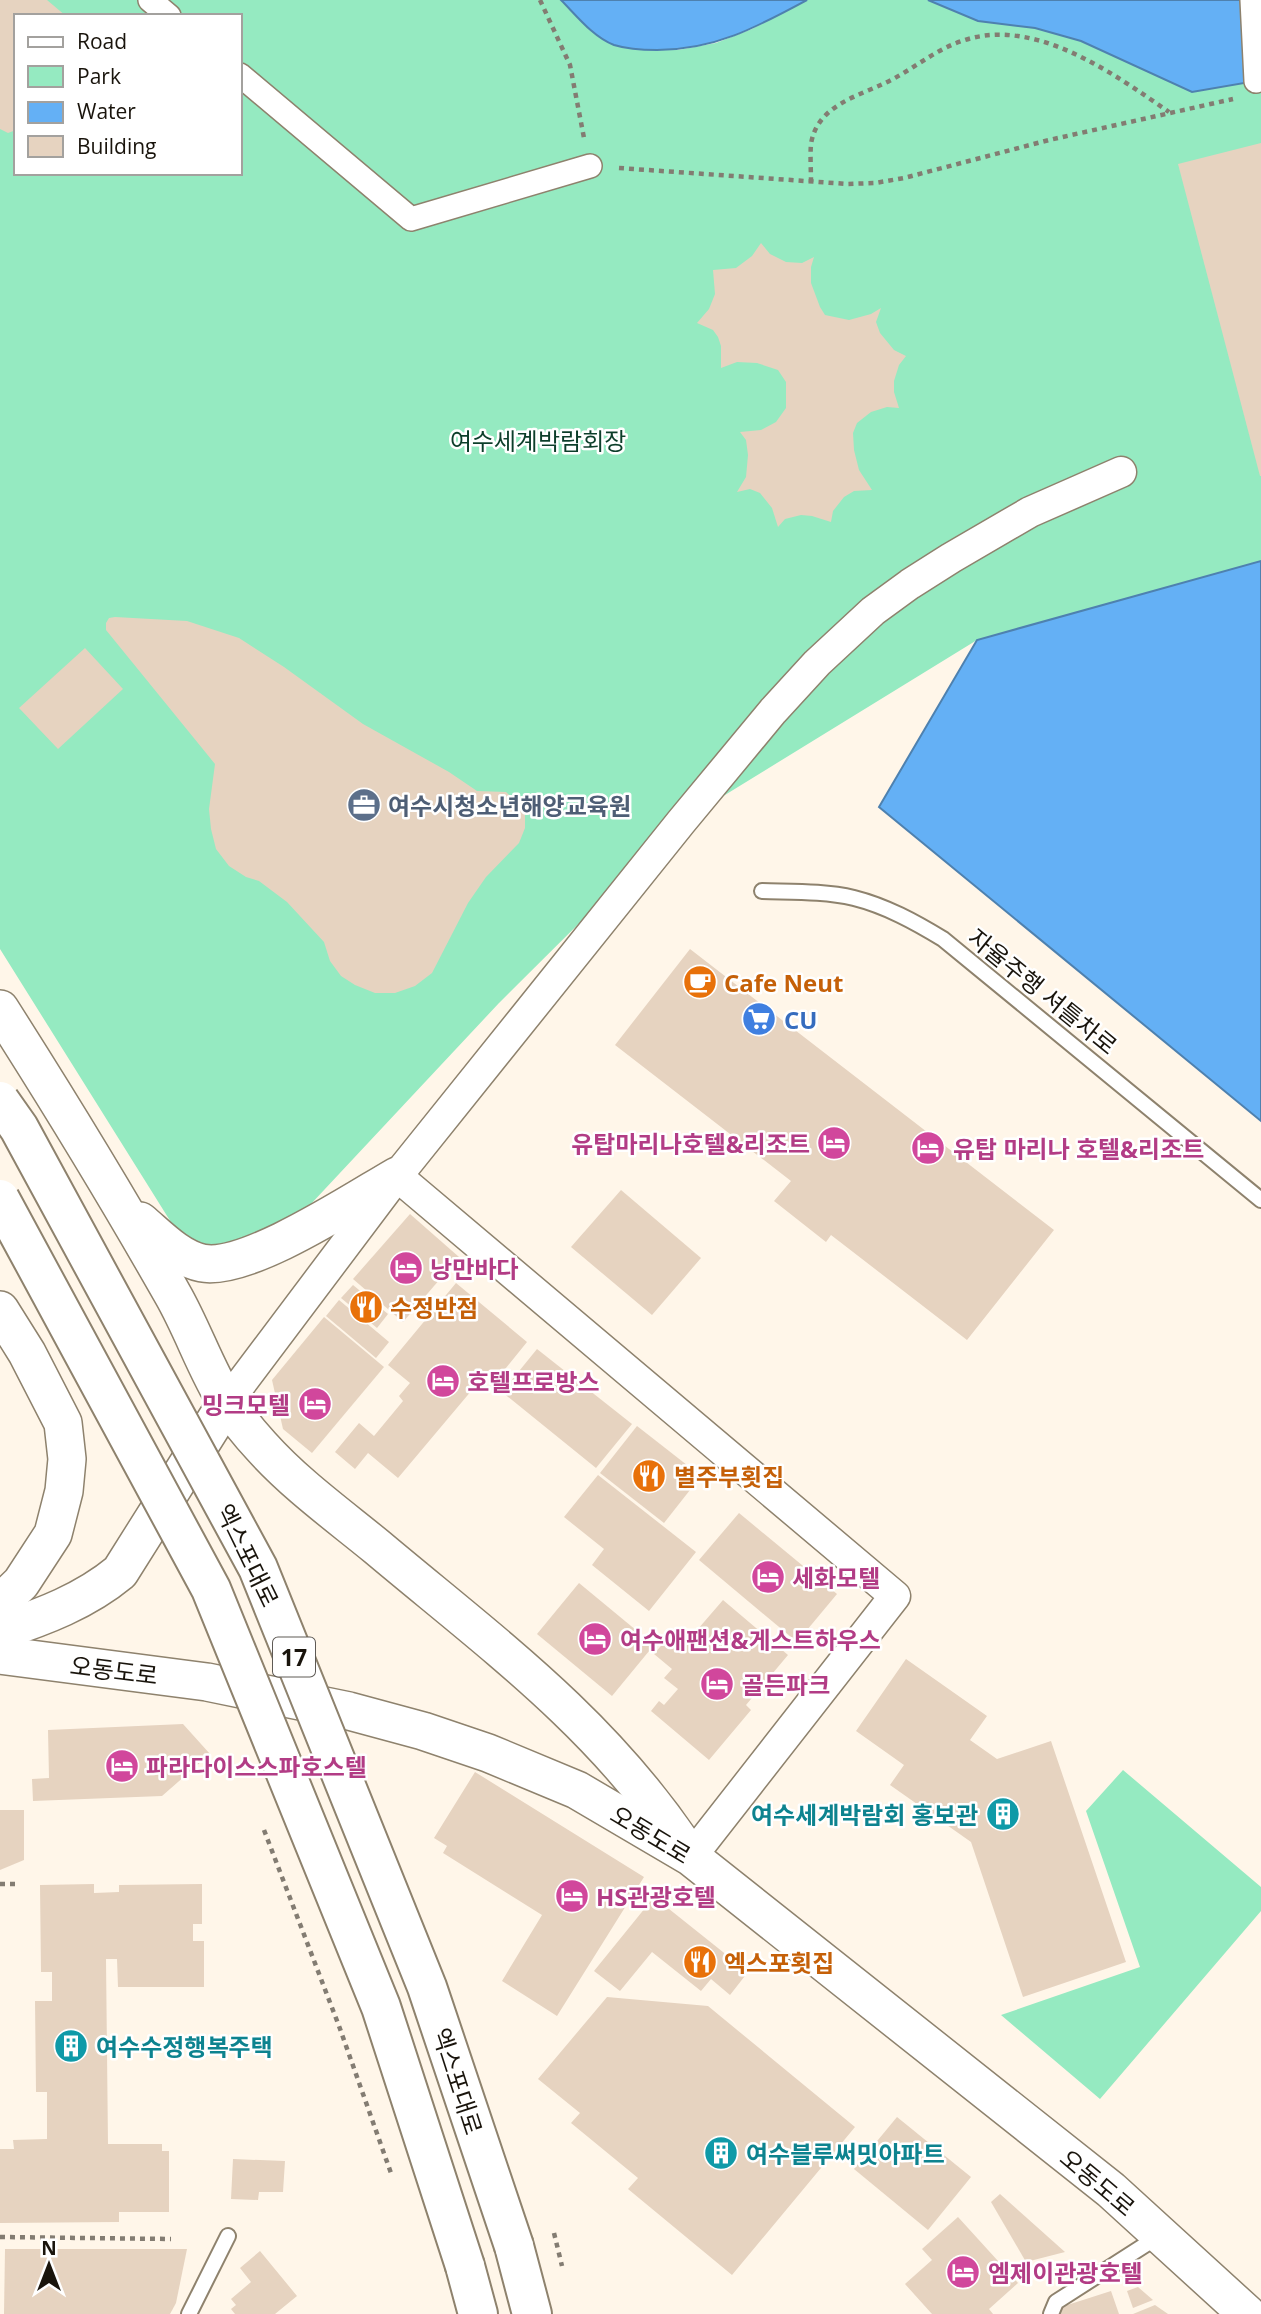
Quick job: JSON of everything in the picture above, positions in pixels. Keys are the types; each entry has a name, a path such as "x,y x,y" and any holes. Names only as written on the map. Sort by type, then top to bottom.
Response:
{"main road":[{"name":"엑스포대로","path":"0,1101 19,1128 258,1568 427,1987 513,2246 532,2314"},
{"name":"엑스포대로","path":"0,1199 211,1589 381,2007 478,2314"}],"street":[{"path":"150,0 167,14"},
{"path":"1252,0 1256,81"},
{"path":"242,77 411,219 590,166"},
{"path":"0,1631 54,1612 104,1585 120,1572 227,1402 397,1176 773,711 840,641 873,611 909,584 994,531 1068,494 1121,472"},
{"path":"0,1010 122,1206 177,1304 227,1402 261,1446 281,1466 476,1627 558,1699 629,1773 662,1814 691,1857 895,1596 397,1176"},
{"path":"122,1206 186,1258 200,1263 225,1264 266,1248 397,1176"},
{"path":"0,1311 27,1353 63,1423 67,1460 64,1491 53,1534 21,1583 0,1603"},
{"name":"오동도로","path":"0,1655 207,1682 349,1711 423,1731 488,1753 566,1785 691,1857 1111,2190 1247,2314"}],"lane":[{"name":"자율주행 셔틀차로","path":"762,891 822,893 854,898 886,908 943,939 1261,1200"},
{"path":"1051,2314 1056,2302 1160,2235"},
{"path":"189,2314 228,2236"}],"path":[{"path":"540,0 570,65 590,166 848,184 904,178 1049,140 1237,98 1248,92 1256,81"},
{"path":"811,182 811,145 819,122 834,107 894,79 934,53 981,36 1011,36 1069,51 1112,73 1170,113"},
{"path":"261,1822 339,2026 393,2178"},
{"path":"0,1884 19,1884"},
{"path":"0,2237 171,2239"}],"green space":[{"name":"여수세계박람회장","path":"0,0 561,0 588,27 678,50 716,43 752,29 807,0 928,0 978,21 1035,28 1081,41 1192,92 1261,80 1261,561 977,640 681,822 499,1003 294,1219 223,1252 184,1243 0,949"},
{"path":"1123,1770 1261,1887 1261,1911 1100,2099 1001,2015 1140,1967 1086,1811"}],"water":[{"path":"561,0 807,0 753,28 717,41 678,49 657,50 624,47 606,41 585,25"},
{"path":"928,0 1261,0 1256,81 1192,92 1081,41 1035,28 978,21"},
{"path":"1261,561 1261,1121 879,807 977,640"}],"building":[{"path":"0,0 47,0 64,14 14,14 14,131 8,133 0,129"},
{"path":"1261,143 1261,476 1260,476 1178,164"},
{"path":"761,243 770,254 786,262 802,263 814,257 811,283 825,315 849,320 871,314 881,308 876,322 880,333 894,350 906,356 899,365 894,381 899,408 887,407 871,412 857,423 853,433 859,470 872,490 854,491 844,497 833,511 831,522 801,515 785,519 778,527 772,508 760,493 750,489 737,492 746,477 748,455 746,440 740,432 761,430 776,422 786,408 786,382 778,370 757,363 737,362 721,368 721,346 718,337 713,330 697,323 709,309 715,294 713,270 736,268 752,256"},
{"name":"여수시청소년해양교육원","path":"109,618 187,621 239,638 363,724 449,772 477,791 506,792 517,802 525,815 525,828 519,843 486,877 468,903 432,973 415,986 395,993 375,993 355,985 341,976 330,961 324,942 287,902 259,881 246,877 229,866 216,849 211,829 209,809 215,764 106,630"},
{"path":"85,648 123,689 58,749 19,708"},
{"name":"유탑 마리나 호텔&리조트","path":"690,949 1054,1230 967,1340 831,1235 826,1242 774,1201 791,1181 615,1045"},
{"path":"621,1190 701,1258 652,1315 571,1247"},
{"name":"낭만바다","path":"410,1214 459,1257 403,1322 353,1279"},
{"name":"호텔프로방스","path":"456,1283 527,1342 497,1379 488,1371 398,1478 368,1453 355,1469 335,1452 359,1423 374,1436 403,1401 399,1396 410,1383 388,1365"},
{"path":"353,1285 388,1314 377,1328 341,1298"},
{"path":"339,1300 389,1342 376,1358 326,1316"},
{"name":"밍크모텔","path":"324,1317 384,1367 312,1453 283,1429 272,1380"},
{"path":"537,1349 632,1424 596,1468 502,1392"},
{"path":"637,1426 701,1476 664,1523 600,1473"},
{"path":"598,1475 696,1552 649,1611 592,1565 604,1549 564,1517"},
{"name":"세화모텔","path":"739,1513 837,1594 797,1642 699,1560"},
{"name":"여수애팬션&게스트하우스","path":"579,1583 654,1645 612,1696 537,1634"},
{"name":"골든파크","path":"723,1600 788,1655 746,1705 751,1710 709,1760 651,1711 659,1701 664,1705 678,1689 664,1678 672,1669 654,1654 672,1633 685,1644"},
{"name":"여수세계박람회 홍보관","path":"906,1659 987,1716 970,1740 997,1759 1051,1741 1126,1962 1023,1997 971,1842 890,1785 904,1765 856,1731"},
{"name":"파라다이스스파호스텔","path":"183,1724 210,1754 162,1796 33,1801 32,1779 49,1778 48,1730"},
{"name":"HS관광호텔","path":"475,1772 644,1877 557,2016 502,1981 542,1915 443,1853 447,1846 434,1838"},
{"path":"0,1810 24,1810 24,1860 0,1870"},
{"name":"여수수정행복주택","path":"94,1884 94,1893 119,1892 119,1885 202,1884 202,1924 193,1924 193,1941 204,1941 204,1987 118,1987 117,1959 106,1959 108,2144 162,2144 162,2151 169,2151 169,2212 119,2212 119,2222 0,2223 0,2149 14,2149 13,2140 47,2139 47,2092 36,2092 35,2001 52,2001 52,1972 41,1972 40,1885"},
{"path":"654,1897 748,1972 730,1995 711,1979 701,1991 652,1952 620,1991 594,1971"},
{"name":"여수블루써밋아파트","path":"607,1997 708,2006 855,2127 732,2275 628,2189 638,2178 571,2123 580,2113 538,2079"},
{"path":"897,2117 971,2177 928,2230 854,2169"},
{"path":"233,2159 285,2161 283,2192 259,2192 258,2200 231,2199"},
{"path":"1000,2194 1065,2252 1026,2262 991,2202"},
{"name":"엠제이관광호텔","path":"958,2217 1018,2283 989,2309 993,2314 932,2314 905,2284 932,2260 922,2249"},
{"path":"5,2249 187,2249 176,2303 170,2314 4,2314"},
{"path":"260,2251 297,2296 275,2314 235,2314 231,2309 236,2305 231,2299 251,2282 240,2268"},
{"path":"1138,2287 1153,2300 1133,2308 1127,2291"},
{"path":"1111,2291 1119,2314 1060,2314 1058,2308"},
{"path":"1155,2305 1168,2314 1133,2314"}],"place":[{"name":"여수시청소년해양교육원","path":"364,805"},
{"name":"Cafe Neut","path":"700,982"},
{"name":"CU","path":"759,1019"},
{"name":"유탑마리나호텔&리조트","path":"834,1143"},
{"name":"유탑 마리나 호텔&리조트","path":"928,1148"},
{"name":"낭만바다","path":"406,1268"},
{"name":"수정반점","path":"366,1307"},
{"name":"호텔프로방스","path":"443,1381"},
{"name":"밍크모텔","path":"315,1404"},
{"name":"별주부횟집","path":"649,1476"},
{"name":"세화모텔","path":"768,1577"},
{"name":"여수애팬션&게스트하우스","path":"595,1639"},
{"name":"골든파크","path":"717,1684"},
{"name":"파라다이스스파호스텔","path":"122,1766"},
{"name":"여수세계박람회 홍보관","path":"1003,1814"},
{"name":"HS관광호텔","path":"572,1896"},
{"name":"엑스포횟집","path":"700,1962"},
{"name":"여수수정행복주택","path":"71,2046"},
{"name":"여수블루써밋아파트","path":"721,2153"},
{"name":"엠제이관광호텔","path":"963,2272"}]}
